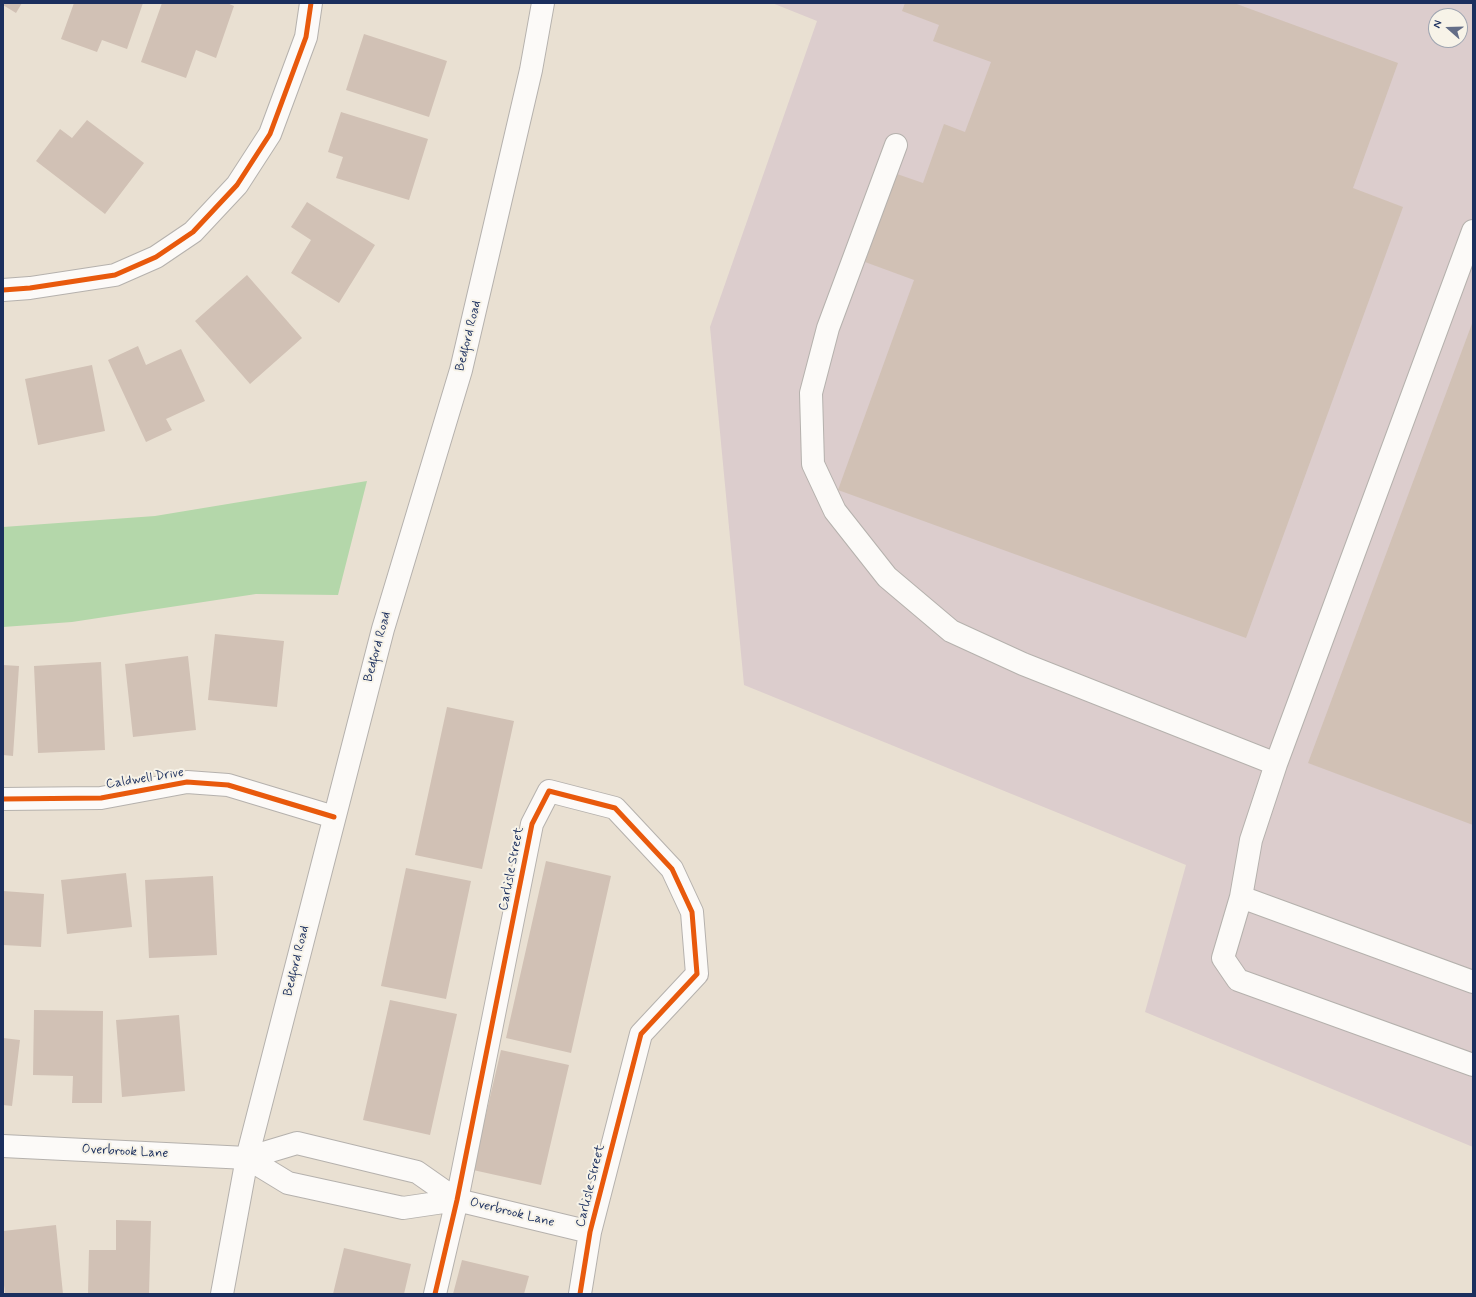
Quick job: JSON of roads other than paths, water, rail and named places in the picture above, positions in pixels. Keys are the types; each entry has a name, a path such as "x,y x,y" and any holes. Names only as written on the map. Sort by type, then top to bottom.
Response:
{"street":[{"path":"3,290 30,288 115,275 156,257 194,232 237,185 270,134 306,37 310,3"},
{"name":"Bedford Road","path":"222,1294 247,1158 334,817 383,629 461,370 531,70 543,3"},
{"path":"896,145 828,328 811,393 813,464 835,511 887,577 951,631 1023,664 1276,764"},
{"path":"1473,231 1276,764 1251,840 1241,897 1223,958 1238,980 1473,1065"},
{"name":"Caldwell Drive","path":"3,799 101,798 187,782 228,785 334,817"},
{"name":"Carlisle Street","path":"435,1294 457,1200 532,824 549,791 615,808 672,869 692,912 697,974 641,1034 590,1232 580,1294"},
{"path":"1241,897 1473,982"},
{"name":"Overbrook Lane","path":"3,1146 247,1158 297,1143 417,1172 457,1200 590,1232"},
{"name":"Overbrook Lane","path":"247,1158 288,1183 403,1208 457,1200"}]}
